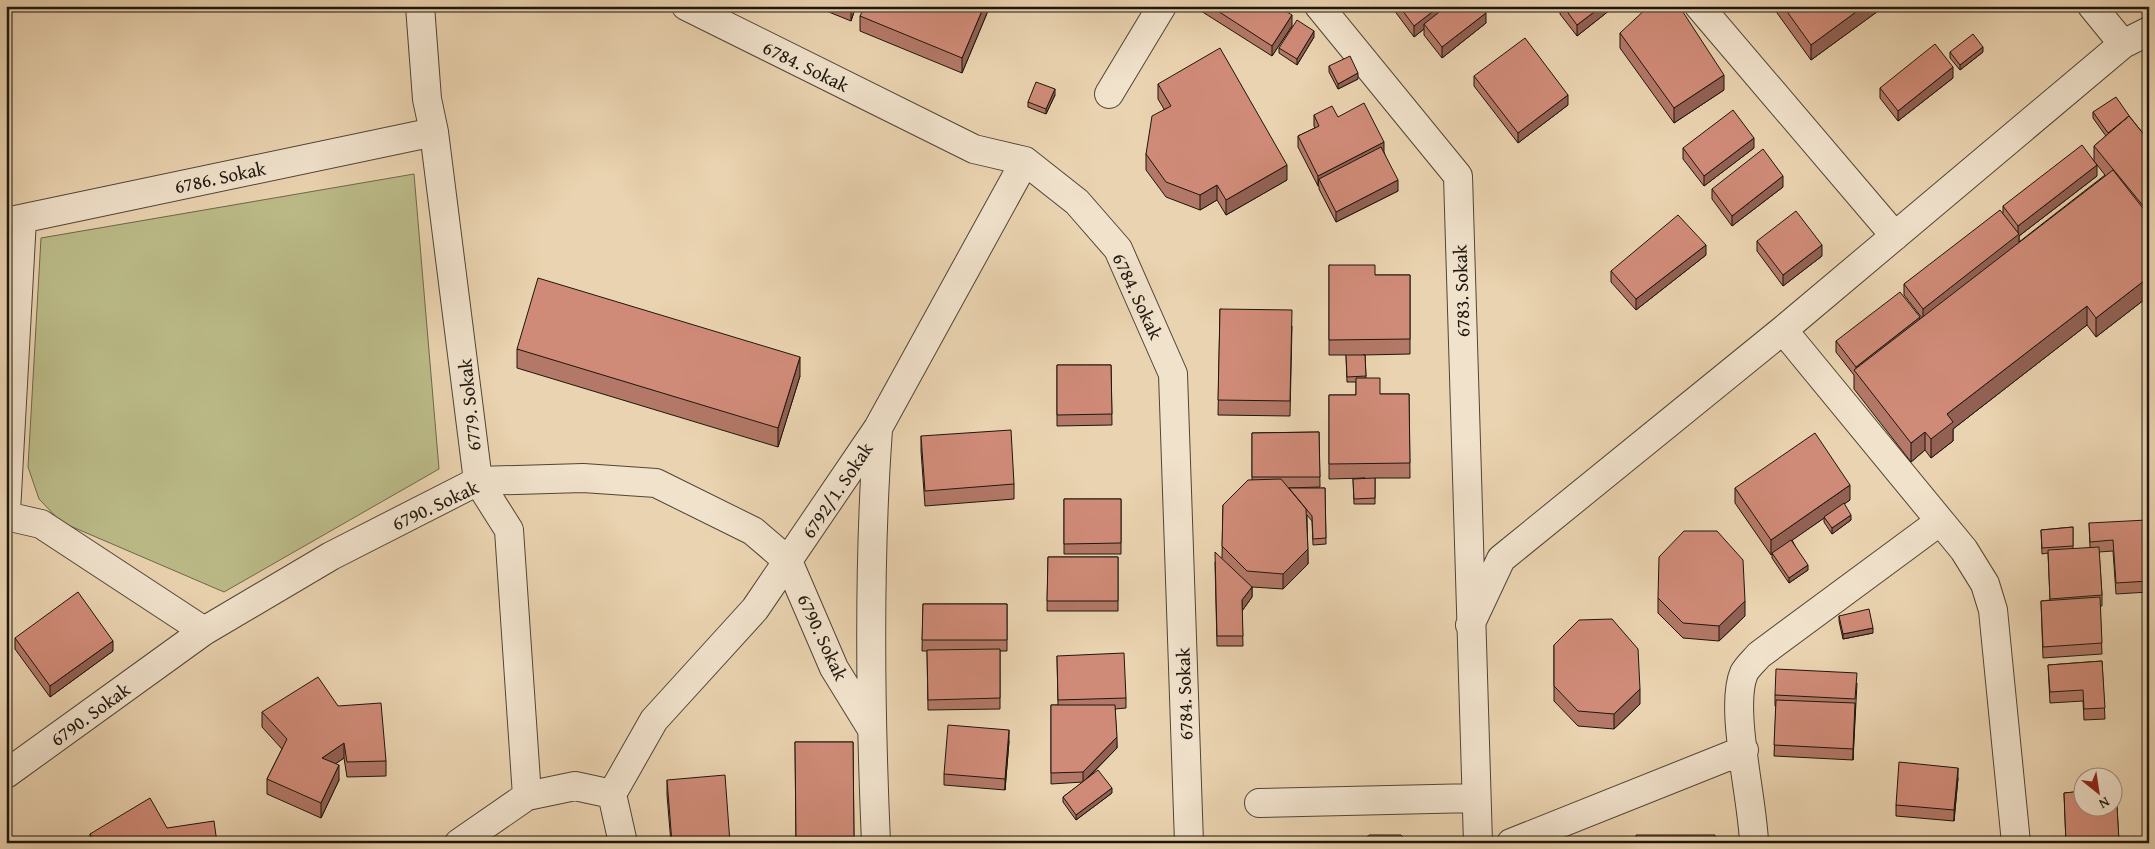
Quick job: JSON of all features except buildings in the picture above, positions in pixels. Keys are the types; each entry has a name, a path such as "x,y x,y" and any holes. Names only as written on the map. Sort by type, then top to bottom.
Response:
{"street":[{"name":"6779. Sokak","path":"420,6 427,99 434,132 478,481 509,530 527,796"},
{"name":"6784. Sokak","path":"686,6 974,149 1025,161 1077,202 1118,249 1173,374 1189,843"},
{"path":"1109,94 1162,6"},
{"name":"6783. Sokak","path":"1319,6 1458,176 1478,843"},
{"path":"1699,6 1895,236"},
{"path":"2092,6 2123,44"},
{"path":"1470,624 1501,559 1784,330 2123,44 2149,30"},
{"name":"6786. Sokak","path":"14,220 434,132"},
{"name":"6792/1. Sokak","path":"612,794 654,720 755,609 878,428 1025,161"},
{"path":"6,512 14,220"},
{"path":"1784,330 1939,522 1964,550 1985,584 1993,610 2016,843"},
{"name":"6790. Sokak","path":"876,843 871,728 872,511 878,428"},
{"name":"6790. Sokak","path":"6,774 204,631 331,556 478,481 583,478 656,483 753,531 788,561 834,668 871,728"},
{"path":"6,516 41,524 204,631"},
{"path":"1754,843 1739,694 1744,672 1759,656 1939,522"},
{"path":"1511,843 1744,750"},
{"path":"459,843 527,796 575,786 612,794 623,843"},
{"path":"1259,803 1476,798"}],"green space":[{"path":"414,174 439,469 224,592 61,522 39,499 28,467 41,238"}]}
